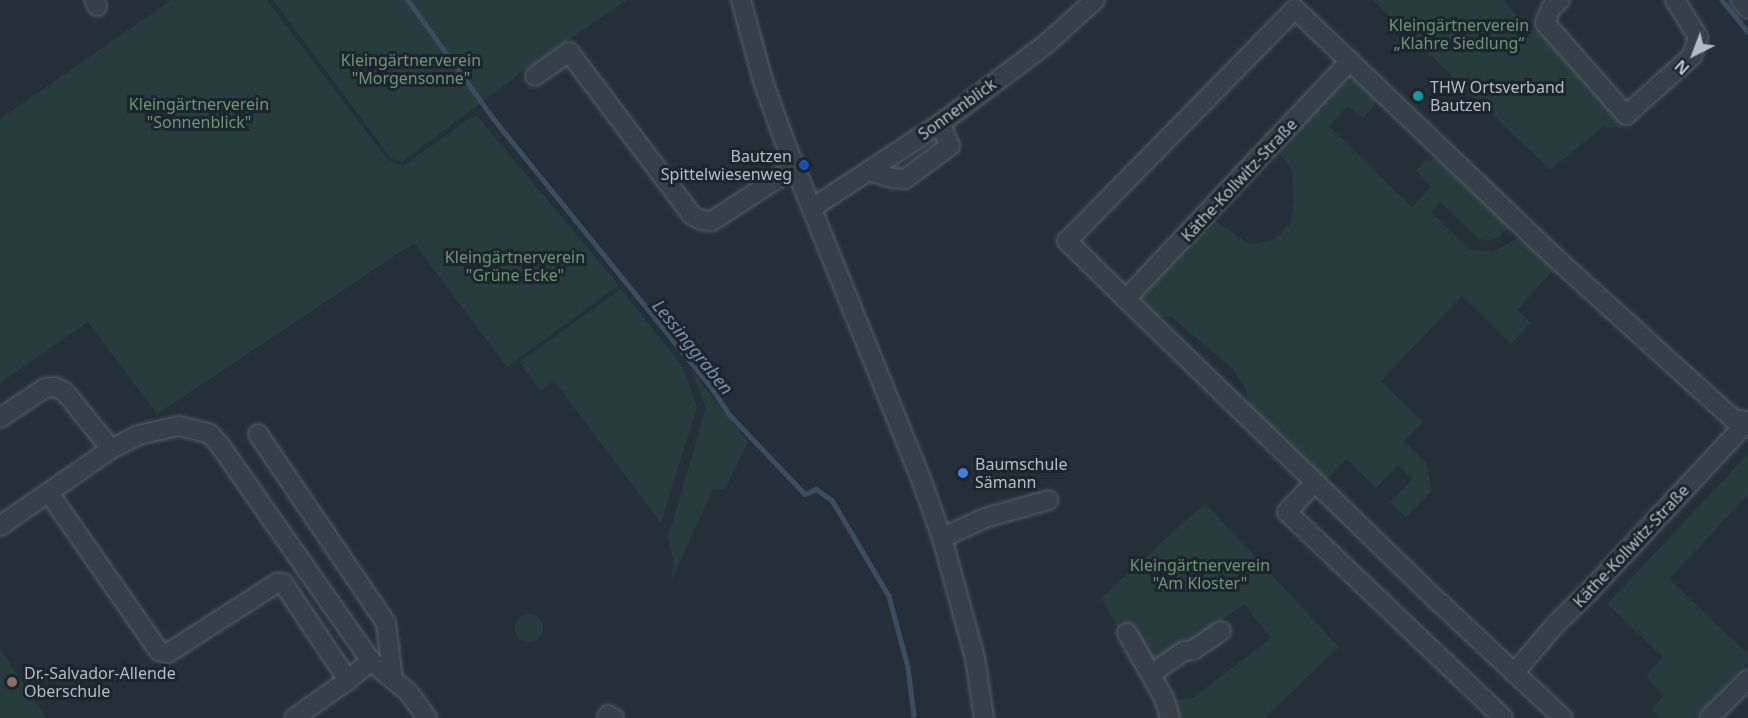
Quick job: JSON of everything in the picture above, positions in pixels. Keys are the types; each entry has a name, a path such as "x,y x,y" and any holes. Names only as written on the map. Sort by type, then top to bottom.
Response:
{"street":[{"path":"741,0 763,81 795,167 812,207 912,480 942,538 941,562 975,658 984,718"},
{"name":"Sonnenblick","path":"812,207 940,124 1046,44 1095,0"},
{"path":"1560,0 1551,8 1545,23 1626,115 1692,56 1698,37 1675,0"},
{"path":"1740,0 1748,9"},
{"path":"1350,61 1295,9 1067,241 1563,718"},
{"path":"535,76 569,52 692,215 701,220 712,221 795,167"},
{"name":"Käthe-Kollwitz-Straße","path":"1126,299 1350,61 1568,270 1733,418 1748,421 1589,592 1556,624 1515,672"},
{"path":"868,171 905,179 950,146 940,124"},
{"path":"0,418 45,388 55,387 65,392 111,449"},
{"path":"0,526 111,449 138,435 179,426 210,434 240,472 371,661 409,693 427,718"},
{"path":"258,434 386,623 393,680"},
{"path":"1316,482 1287,512 1503,718"},
{"path":"49,493 159,651 168,653 282,583 348,680"},
{"path":"942,538 985,518 1049,500"},
{"path":"1150,674 1184,651 1193,650 1221,631"},
{"path":"1127,633 1164,698 1170,718"},
{"path":"294,718 371,661"},
{"path":"1709,718 1748,679"}],"green space":[{"path":"171,0 267,0 387,159 403,166 470,118 477,116 619,285 507,367 414,243 157,414 88,322 0,383 0,119"},
{"name":"Kleingärtnerverein \"Morgensonne\"","path":"273,0 627,0 526,69 402,162 390,157"},
{"name":"Kleingärtnerverein „Klahre Siedlung“","path":"1373,0 1503,0 1527,28 1533,31 1543,25 1628,122 1620,128 1603,127 1550,170"},
{"path":"1355,80 1375,99 1374,106 1363,118 1348,106 1329,126 1412,207 1431,187 1416,171 1424,162 1433,159 1441,162 1507,224 1507,228 1499,237 1489,241 1479,239 1440,202 1431,212 1469,249 1493,252 1519,237 1553,270 1517,310 1531,323 1511,344 1462,296 1381,381 1423,422 1404,441 1427,464 1432,491 1406,517 1390,502 1412,479 1398,465 1376,488 1346,459 1326,481 1248,405 1247,391 1233,369 1170,316 1156,318 1145,307 1139,293 1211,218 1251,245 1275,239 1291,223 1294,200 1292,171 1277,150 1336,87"},
{"path":"621,289 682,366 697,407 661,523 554,381 541,391 519,362"},
{"path":"691,370 748,442 725,489 713,489 672,579 673,559 668,537 706,408"},
{"path":"1748,454 1748,495 1669,579 1748,654 1748,662 1694,718 1661,718 1651,709 1664,695 1649,680 1647,674 1663,657 1607,604"},
{"name":"Kleingärtnerverein \"Am Kloster\"","path":"1205,503 1339,647 1264,718 1173,718 1168,700 1193,698 1271,638 1244,604 1152,668 1129,627 1119,629 1101,598"},
{"path":"529,614 539,618 543,628 539,638 529,642 519,638 515,628 519,618"},
{"name":"Dr.-Salvador-Allende Oberschule","path":"0,649 47,718 0,718"}],"waterway":[{"name":"Lessinggraben","path":"408,0 493,118 713,390 729,414 805,494 816,489 832,500 889,596 908,667 914,715"},
{"path":"1722,0 1748,32"}],"place":[{"name":"THW Ortsverband Bautzen","path":"1418,96"},
{"name":"Bautzen Spittelwiesenweg","path":"804,165"},
{"name":"Baumschule Sämann","path":"963,473"},
{"name":"Dr.-Salvador-Allende Oberschule","path":"12,682"}],"park label":[{"name":"Kleingärtnerverein \"Sonnenblick\"","path":"199,113"},
{"name":"Kleingärtnerverein \"Grüne Ecke\"","path":"515,266"}]}
